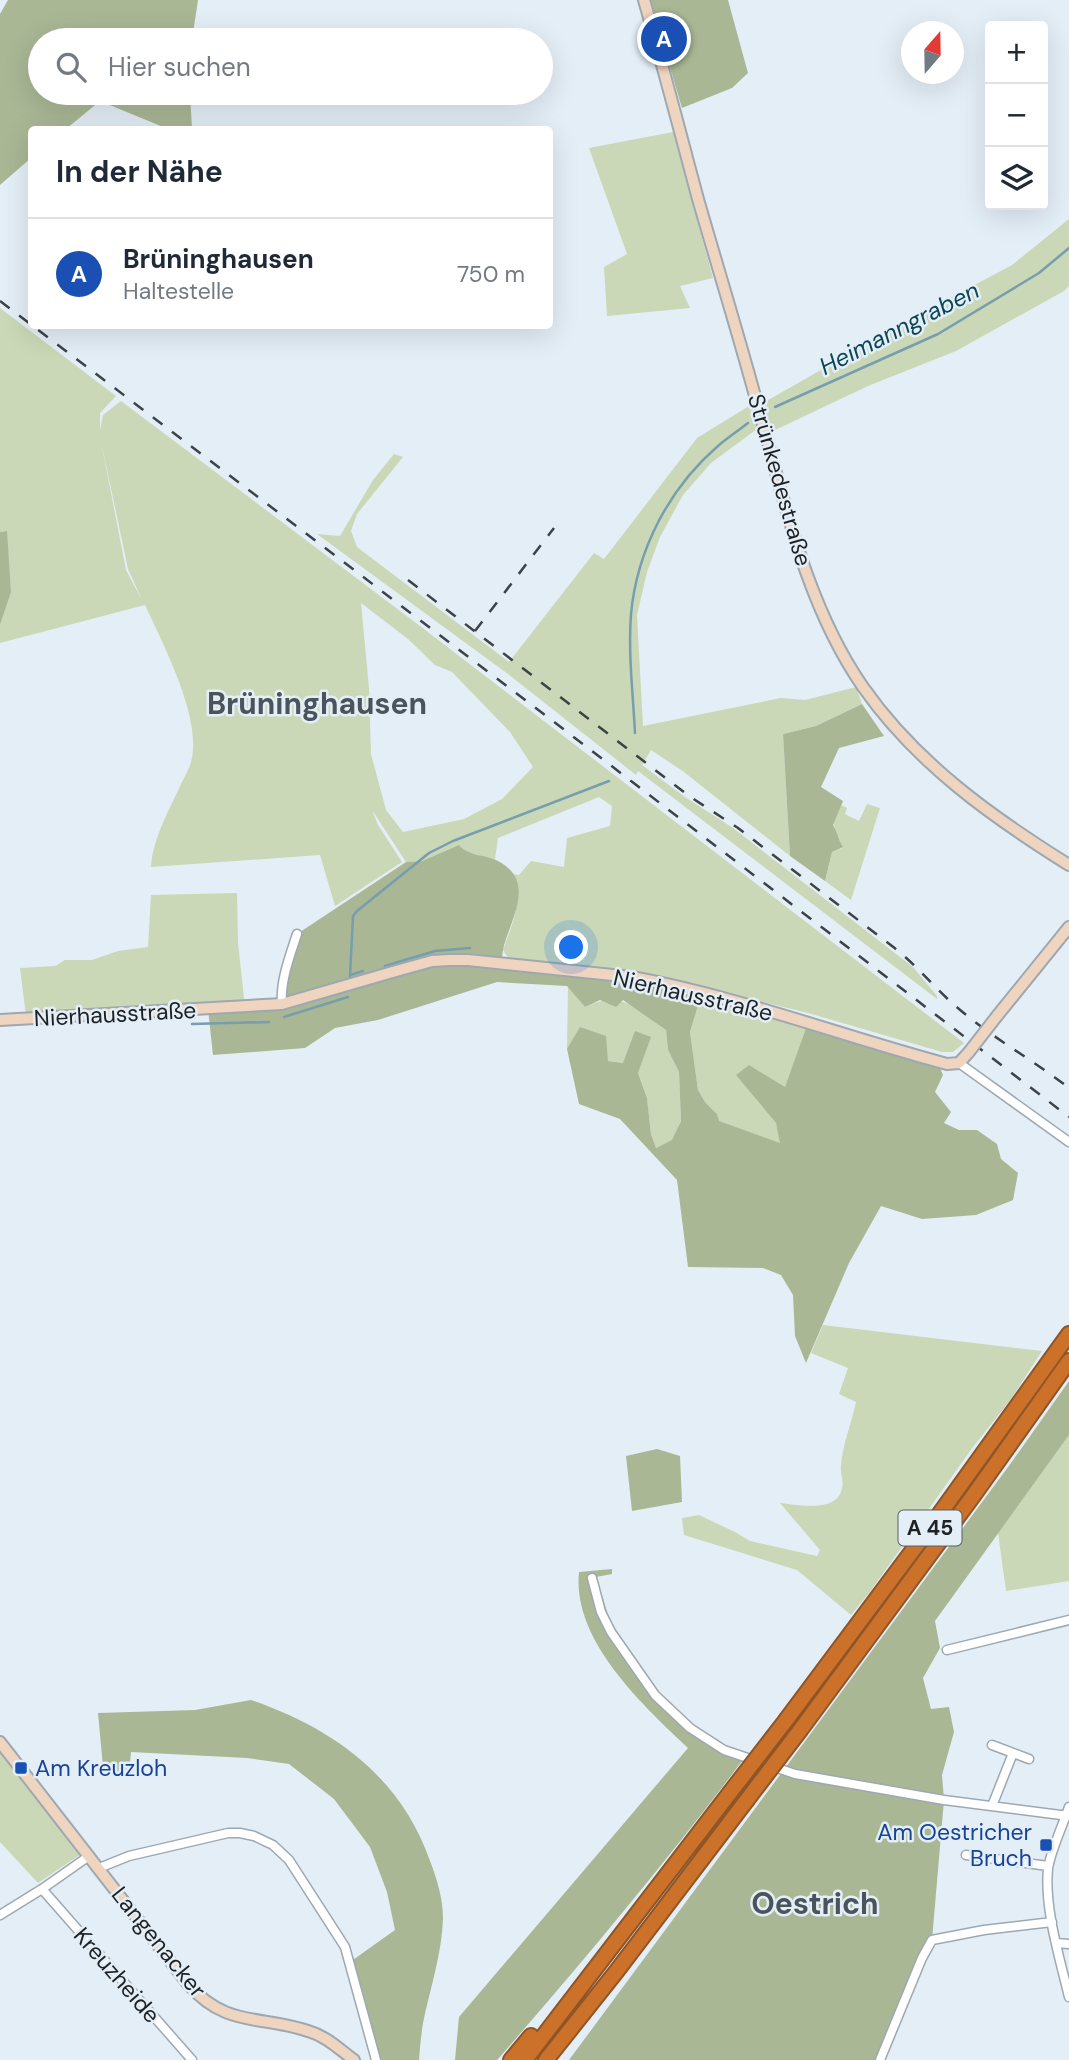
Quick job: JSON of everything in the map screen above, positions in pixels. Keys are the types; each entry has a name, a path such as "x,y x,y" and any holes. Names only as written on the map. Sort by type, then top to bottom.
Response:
{"highway":[{"name":"A 45","path":"524,2060 884,1590 1069,1334"},
{"name":"A 45","path":"546,2060 801,1729 1069,1361"},
{"path":"511,2060 551,2013 572,1996"},
{"path":"559,2060 586,2011"}],"main road":[{"name":"Strünkedestraße","path":"644,0 796,542 823,616 836,643 866,691 920,753 958,788 1013,830 1069,865"},
{"path":"959,1063 1069,927"},
{"name":"Nierhausstraße","path":"0,1020 282,1004 432,961 468,960 659,982 947,1064 959,1063"},
{"name":"Langenacker","path":"0,1742 188,1984 204,2000 233,2016 309,2031 334,2044 354,2060"}],"street":[{"path":"282,1004 284,977 297,934"},
{"path":"959,1063 1069,1142"},
{"path":"592,1578 601,1612 611,1632 654,1695 690,1728 724,1750 795,1774 992,1806 1068,1813 1048,1866 1052,1922 1069,1997"},
{"path":"947,1650 1069,1620"},
{"path":"992,1745 1029,1759"},
{"path":"992,1806 1013,1753"},
{"path":"99,1868 129,1856 228,1833 254,1836 273,1845 289,1860 345,1947 376,2060"},
{"path":"966,1855 1048,1866"},
{"path":"0,1915 89,1856"},
{"name":"Kreuzheide","path":"42,1889 192,2060"},
{"path":"880,2060 932,1940 984,1930 1052,1922"},
{"path":"1056,1943 1069,1944"}],"green space":[{"path":"8,0 198,0 194,28 28,28 28,105 95,105 70,126 28,126 28,161 0,185 0,14"},
{"path":"650,0 728,0 748,73 732,88 682,108"},
{"path":"110,105 191,105 192,126 161,126"},
{"path":"673,132 713,278 680,286 690,308 607,316 604,267 627,254 589,148"},
{"path":"1069,219 1069,286 1064,291 956,351 868,386 773,431 763,403 1012,265"},
{"path":"0,308 116,396 100,413 100,430 103,415 121,401 420,626 964,1043 953,1052 942,1052 808,1013 682,982 627,971 509,959 503,950 517,903 513,874 519,875 531,861 564,867 567,838 610,826 612,806 599,797 498,838 495,859 468,853 459,845 422,861 406,862 372,810 378,825 402,862 335,906 320,855 151,867 152,856 167,813 191,762 193,745 186,704 161,640 145,605 0,643 0,625 11,591 6,531 0,532","holes":["101,441 128,569 142,600 126,570","361,603 408,639 435,665 452,672 510,732 533,767 502,799 464,819 403,832 386,810 371,754 369,688"]},
{"path":"749,406 757,429 711,463 683,495 660,537 647,572 637,615 643,726 781,698 805,700 856,687 862,704 816,726 783,734 790,856 684,772 651,750 642,765 733,828 913,967 937,999 638,771 636,775 508,674 317,534 340,536 373,480 394,454 403,457 357,514 351,531 357,547 509,662 594,553 604,559 697,438"},
{"path":"7,531 11,592 0,625 0,532"},
{"path":"862,704 884,736 839,748 821,787 843,801 833,825 843,847 832,852 825,881 790,856 783,734 816,726"},
{"path":"867,804 880,808 851,900 825,881 832,852 842,848 833,822 841,805 847,808 845,814 859,821"},
{"path":"459,845 467,852 498,861 510,870 516,880 518,903 503,950 502,967 651,984 701,996 690,1032 698,1090 717,1114 719,1121 780,1143 776,1123 736,1075 749,1065 785,1087 806,1028 940,1068 943,1075 935,1092 951,1112 944,1123 959,1130 977,1130 997,1144 1001,1159 1018,1173 1013,1200 976,1215 922,1219 881,1206 849,1263 806,1363 795,1336 793,1295 781,1275 763,1268 688,1267 677,1180 620,1119 579,1104 567,1049 580,1027 606,1036 608,1061 623,1063 635,1031 651,1037 638,1073 647,1098 651,1134 656,1148 672,1140 681,1121 679,1072 668,1050 666,1030 623,1000 616,1007 600,1000 585,1007 567,986 497,982 378,1020 335,1028 305,1048 213,1055 208,1009 282,1004 297,934 406,862 422,861"},
{"path":"237,893 238,943 245,1007 155,1011 27,1024 20,968 55,966 65,960 92,960 118,951 148,947 151,895"},
{"path":"568,986 585,1007 609,1000 619,1001 637,1009 666,1030 668,1050 679,1072 681,1120 673,1140 656,1148 651,1134 647,1098 638,1073 624,1063 567,1049"},
{"path":"701,996 806,1028 785,1088 749,1065 737,1075 776,1123 781,1144 718,1121 717,1114 698,1090 690,1032"},
{"path":"823,1325 1042,1351 1011,1399 851,1615 797,1570 684,1535 682,1518 699,1515 750,1541 817,1556 820,1550 780,1503 806,1506 825,1504 839,1496 842,1488 842,1458 856,1402 839,1394 848,1368 811,1353"},
{"path":"1069,1381 1069,1435 935,1621 940,1648 923,1678 931,1709 949,1707 954,1732 942,1775 944,1800 932,1940 880,2060 569,2060 1011,1463"},
{"path":"1069,1435 1069,1581 1006,1591 998,1533"},
{"path":"657,1449 680,1456 682,1502 632,1511 626,1456"},
{"path":"612,1569 612,1574 596,1577 611,1624 659,1695 692,1731 745,1757 624,1911 497,2060 455,2060 459,2017 688,1748 614,1670 587,1623 580,1598 579,1572"},
{"path":"251,1700 309,1725 336,1741 382,1781 401,1804 417,1831 437,1882 443,1918 438,1958 423,2023 419,2060 379,2060 350,1962 395,1930 387,1892 370,1847 334,1799 289,1764 247,1758 131,1752 129,1775 103,1767 98,1713 195,1710"},
{"path":"0,1751 45,1804 81,1854 38,1883 0,1842"}],"waterway":[{"name":"Heimanngraben","path":"775,407 938,334 1039,273 1069,248"},
{"name":"Heimanngraben","path":"635,733 630,659 631,614 634,590 648,544 658,522 685,481 718,446 748,423"},
{"name":"Heimanngraben","path":"350,977 353,916 429,853 453,841 609,781"},
{"path":"385,966 435,951 470,948"},
{"path":"350,975 363,971"},
{"name":"Heimanngraben","path":"284,1017 348,997"},
{"name":"Heimanngraben","path":"192,1024 269,1022"}],"railway":[{"path":"0,301 28,322"},
{"path":"37,329 1069,1117"},
{"path":"475,631 554,528"},
{"path":"408,580 689,796 738,828 892,946 972,1020 1069,1088"}],"place":[{"name":"Brüninghausen","path":"664,39"},
{"name":"Am Kreuzloh","path":"21,1768"},
{"name":"Am Oestricher Bruch","path":"1046,1845"}],"district":[{"name":"Brüninghausen","path":"317,703"},
{"name":"Oestrich","path":"815,1903"}]}
